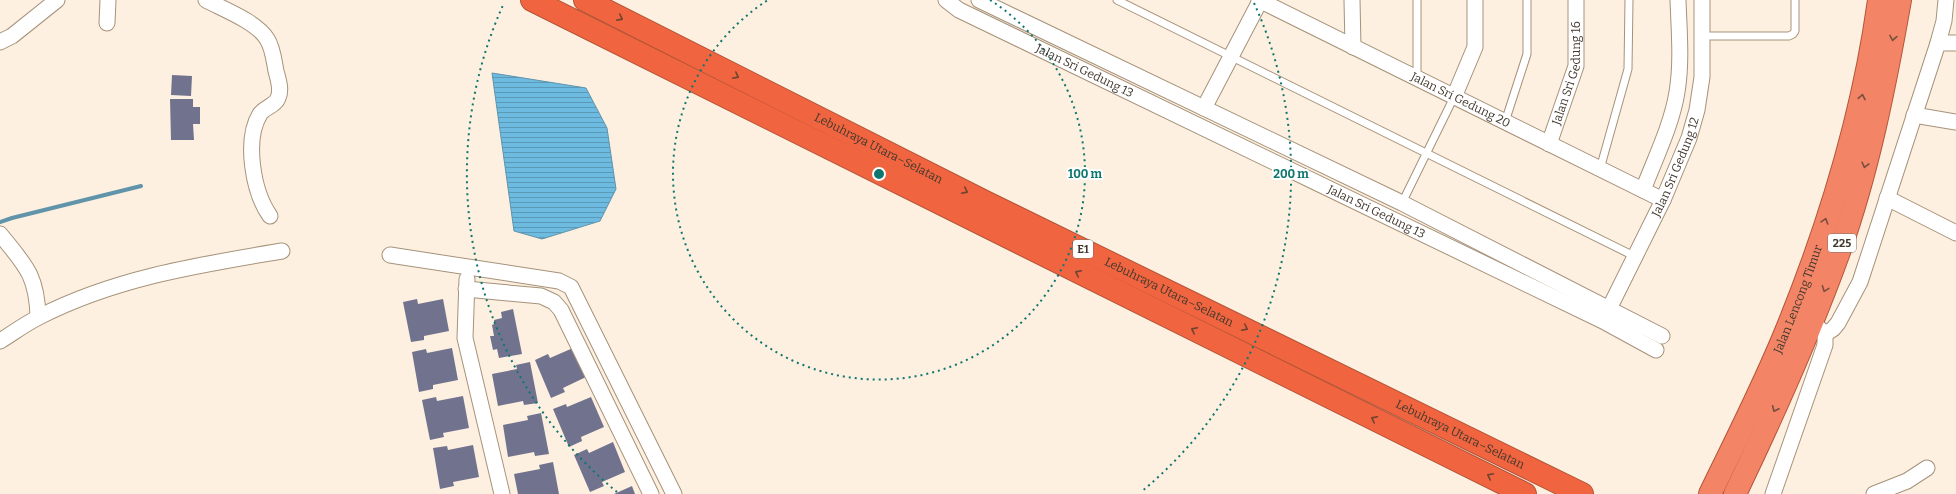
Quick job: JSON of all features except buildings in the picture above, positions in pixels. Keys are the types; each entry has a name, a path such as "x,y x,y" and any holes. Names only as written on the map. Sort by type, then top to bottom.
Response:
{"highway":[{"name":"Lebuhraya Utara–Selatan","path":"532,0 1525,494"},
{"name":"Lebuhraya Utara–Selatan","path":"585,0 985,202 1582,494"},
{"name":"Jalan Lencong Timur","path":"1710,494 1789,324 1815,255 1860,104 1879,0"},
{"name":"Jalan Lencong Timur","path":"1735,494 1784,391 1818,328 1839,252 1860,185 1884,91 1900,0"}],"street":[{"path":"0,42 12,36 57,0"},
{"path":"107,24 108,0"},
{"path":"206,0 238,16 259,30 267,39 270,47 280,94 275,103 261,114 253,131 252,140 253,165 262,202 270,216"},
{"name":"Jalan Sri Gedung 13","path":"946,0 959,10 1607,314 1662,336"},
{"name":"Jalan Sri Gedung 13","path":"979,0 1402,203 1607,314 1656,350"},
{"path":"1204,108 1259,0"},
{"name":"Jalan Sri Gedung 20","path":"1259,0 1662,200"},
{"path":"1352,0 1353,47"},
{"path":"1454,97 1475,47 1475,0"},
{"name":"Jalan Sri Gedung 16","path":"1549,144 1576,66 1576,0"},
{"name":"Jalan Sri Gedung 12","path":"1643,190 1663,139 1677,93 1680,69 1678,0"},
{"name":"Jalan Sri Gedung 12","path":"1607,314 1662,200 1689,138 1697,110 1702,77 1702,0"},
{"path":"1773,494 1825,344 1818,328 1833,329 1838,323 1857,288 1938,43 1944,21 1946,0"},
{"path":"1938,43 1956,43"},
{"path":"1914,116 1956,122"},
{"path":"1887,198 1956,233"},
{"path":"1,235 32,276 38,302 38,317"},
{"path":"0,342 38,317 88,296 138,279 188,267 282,251"},
{"path":"390,255 559,281 571,287 674,494"},
{"path":"468,266 465,338 502,494"},
{"path":"466,289 541,296 554,302 568,324 651,494"},
{"path":"1874,494 1907,480 1927,468"}],"lane":[{"path":"1117,0 1230,58 1634,256"},
{"path":"1416,0 1417,78"},
{"path":"1505,122 1527,54 1527,0"},
{"path":"1600,169 1628,68 1629,0"},
{"path":"1702,36 1789,36 1795,31 1796,0"},
{"path":"1402,203 1454,97"}],"water":[{"path":"492,73 586,88 607,128 616,189 600,221 542,239 514,231"}],"waterway":[{"path":"0,222 141,186"}]}
